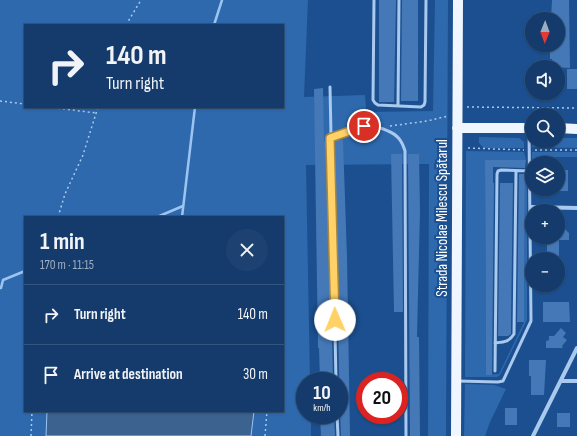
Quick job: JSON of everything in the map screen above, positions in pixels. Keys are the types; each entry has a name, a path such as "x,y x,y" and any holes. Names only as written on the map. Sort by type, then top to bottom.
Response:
{"main road":[{"name":"Strada Nicolae Milescu Spătarul","path":"456,436 458,0"},
{"path":"457,128 525,128"},
{"path":"565,128 577,128"}],"street":[{"path":"565,208 577,208"},
{"path":"533,436 577,348"},
{"path":"561,381 577,381"}],"lane":[{"path":"374,0 373,100 375,104 378,105 398,106 424,106 426,0"},
{"path":"398,106 399,0"},
{"path":"330,87 336,372"},
{"path":"330,138 364,126 378,126 391,132 403,143 405,152 406,436"},
{"path":"529,150 529,156"},
{"path":"495,371 496,174 501,170 525,171"},
{"path":"495,342 506,342 511,339 514,334 516,171"},
{"path":"456,381 503,381 531,321 531,244"},
{"path":"337,424 338,436"}],"path":[{"path":"127,24 141,0"},
{"path":"0,101 24,104"},
{"path":"56,108 96,113"},
{"path":"58,216 65,194 83,155 98,108"},
{"path":"378,126 402,125 457,111 577,108"},
{"path":"468,148 577,150"},
{"path":"31,436 32,412"},
{"path":"265,436 267,412"}],"shaded area":[{"path":"0,0 308,0 304,97 365,95 366,109 368,112 433,111 435,0 448,0 446,436 428,436 429,164 306,165 310,372 296,372 296,424 311,424 311,436 0,436"},
{"path":"479,137 519,138 524,142 524,148 484,148 479,143"},
{"path":"565,138 577,138 577,148 565,148"},
{"path":"466,151 524,152 525,160 485,160 486,375 499,374 524,322 525,175 525,196 527,196 527,204 525,204 525,244 527,244 527,252 525,252 525,292 527,292 527,320 500,375 497,377 465,377"},
{"path":"532,152 577,152 577,157 532,156"},
{"path":"465,384 494,385 506,389 485,436 464,436"},
{"path":"47,412 254,412 251,436 46,436"}],"building":[{"path":"379,0 396,0 394,102 379,102"},
{"path":"402,0 418,0 418,101 401,101"},
{"path":"552,0 569,0 570,68 565,68 565,60 550,59 550,52 565,52 565,12 551,12"},
{"path":"567,69 577,69 577,89 567,89"},
{"path":"323,88 324,141 328,141 333,372 320,372 318,348 314,89"},
{"path":"334,140 343,140 347,257 350,436 341,436 340,424 348,424 348,372 339,372"},
{"path":"391,154 402,154 403,312 394,312"},
{"path":"408,154 419,154 420,211 417,337 419,337 420,436 410,436"},
{"path":"485,160 525,160 525,168 493,167 492,375 486,375"},
{"path":"565,170 568,170 568,191 565,191"},
{"path":"519,174 525,174 524,322 517,322"},
{"path":"500,183 513,183 511,334 508,336 498,336"},
{"path":"565,229 569,233 569,240 565,240"},
{"path":"547,244 559,244 559,252 547,252"},
{"path":"543,302 569,302 570,322 543,322"},
{"path":"561,328 566,333 563,337 567,340 562,346 563,348 546,348 546,341 549,340 549,336 554,336"},
{"path":"529,360 546,360 544,395 531,395"},
{"path":"505,408 517,408 517,425 505,425"},
{"path":"557,413 570,413 570,427 557,427"},
{"path":"320,424 334,424 335,436 321,436"}],"waterway":[{"path":"214,24 222,0"},
{"path":"182,216 195,108"},
{"path":"159,216 183,206"},
{"path":"0,288 3,280 24,271"}],"route":[{"path":"335,320 330,138 364,126"}]}
